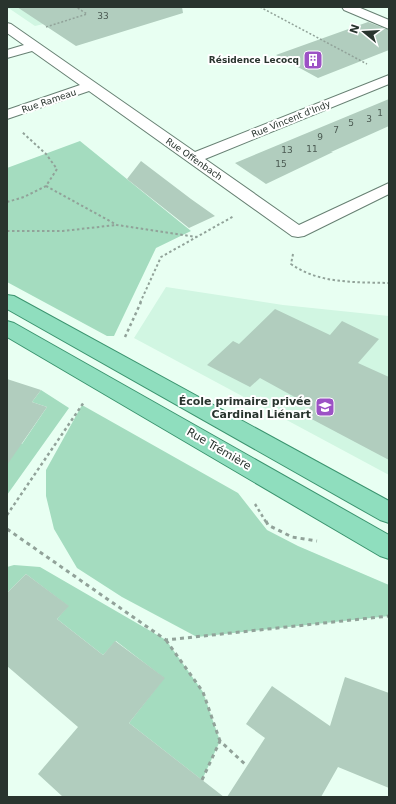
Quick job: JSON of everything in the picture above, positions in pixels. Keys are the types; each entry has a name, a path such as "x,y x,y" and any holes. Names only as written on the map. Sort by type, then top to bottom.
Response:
{"main road":[{"path":"7,301 389,513"},
{"name":"Rue Trémière","path":"7,328 389,548"}],"street":[{"path":"348,7 389,25"},
{"name":"Rue Offenbach","path":"12,31 298,232"},
{"path":"7,54 34,46"},
{"name":"Rue Vincent d'Indy","path":"194,158 389,79"},
{"name":"Rue Rameau","path":"7,115 91,86"},
{"path":"298,232 389,188"}],"path":[{"path":"12,31 87,14 76,7"},
{"path":"260,7 369,65"},
{"path":"7,202 24,197 46,186 57,169 46,154 18,128"},
{"path":"46,186 117,225"},
{"path":"123,341 161,257 256,203"},
{"path":"7,232 63,231 117,225 197,237"},
{"path":"298,232 291,264 297,270 313,276 389,283"},
{"path":"7,515 86,398"},
{"path":"7,529 166,640 203,692 220,741 248,766"},
{"path":"166,640 389,616"},
{"path":"202,780 220,741"}],"shaded area":[{"path":"7,7 68,7 60,20 35,26 10,9 7,9"},
{"path":"80,141 191,231 156,248 114,336 107,336 7,282 7,168"},
{"name":"École primaire privée Cardinal Liénart","path":"166,287 283,305 389,316 389,475 134,338"},
{"path":"41,390 69,408 7,495 7,440 22,444 47,407 32,402"},
{"path":"82,405 238,493 267,530 298,546 389,585 389,616 197,637 122,597 77,568 54,529 46,496 46,470"},
{"path":"14,565 40,567 166,640 203,692 220,741 202,780 129,723 164,678 116,641 103,655 57,619 68,606 26,574 7,593 7,567"}],"building":[{"path":"17,7 182,7 183,13 76,46"},
{"path":"368,22 389,30 389,50 318,78 276,55"},
{"path":"389,99 389,126 331,152 333,152 266,184 235,163"},
{"path":"141,161 215,216 189,228 127,179"},
{"path":"275,309 330,335 342,321 379,339 358,363 389,377 389,460 304,415 311,406 260,378 250,387 207,365 233,341 239,344"},
{"path":"7,379 41,390 32,402 47,407 7,465"},
{"path":"26,574 69,606 57,619 103,655 115,641 165,678 129,723 224,797 63,797 38,774 78,727 7,666 7,593"},
{"path":"345,677 389,693 389,788 338,767 321,797 227,797 265,738 246,724 272,686 330,726"}],"place":[{"name":"Résidence Lecocq","path":"313,60"},
{"name":"École primaire privée Cardinal Liénart","path":"325,407"}]}
